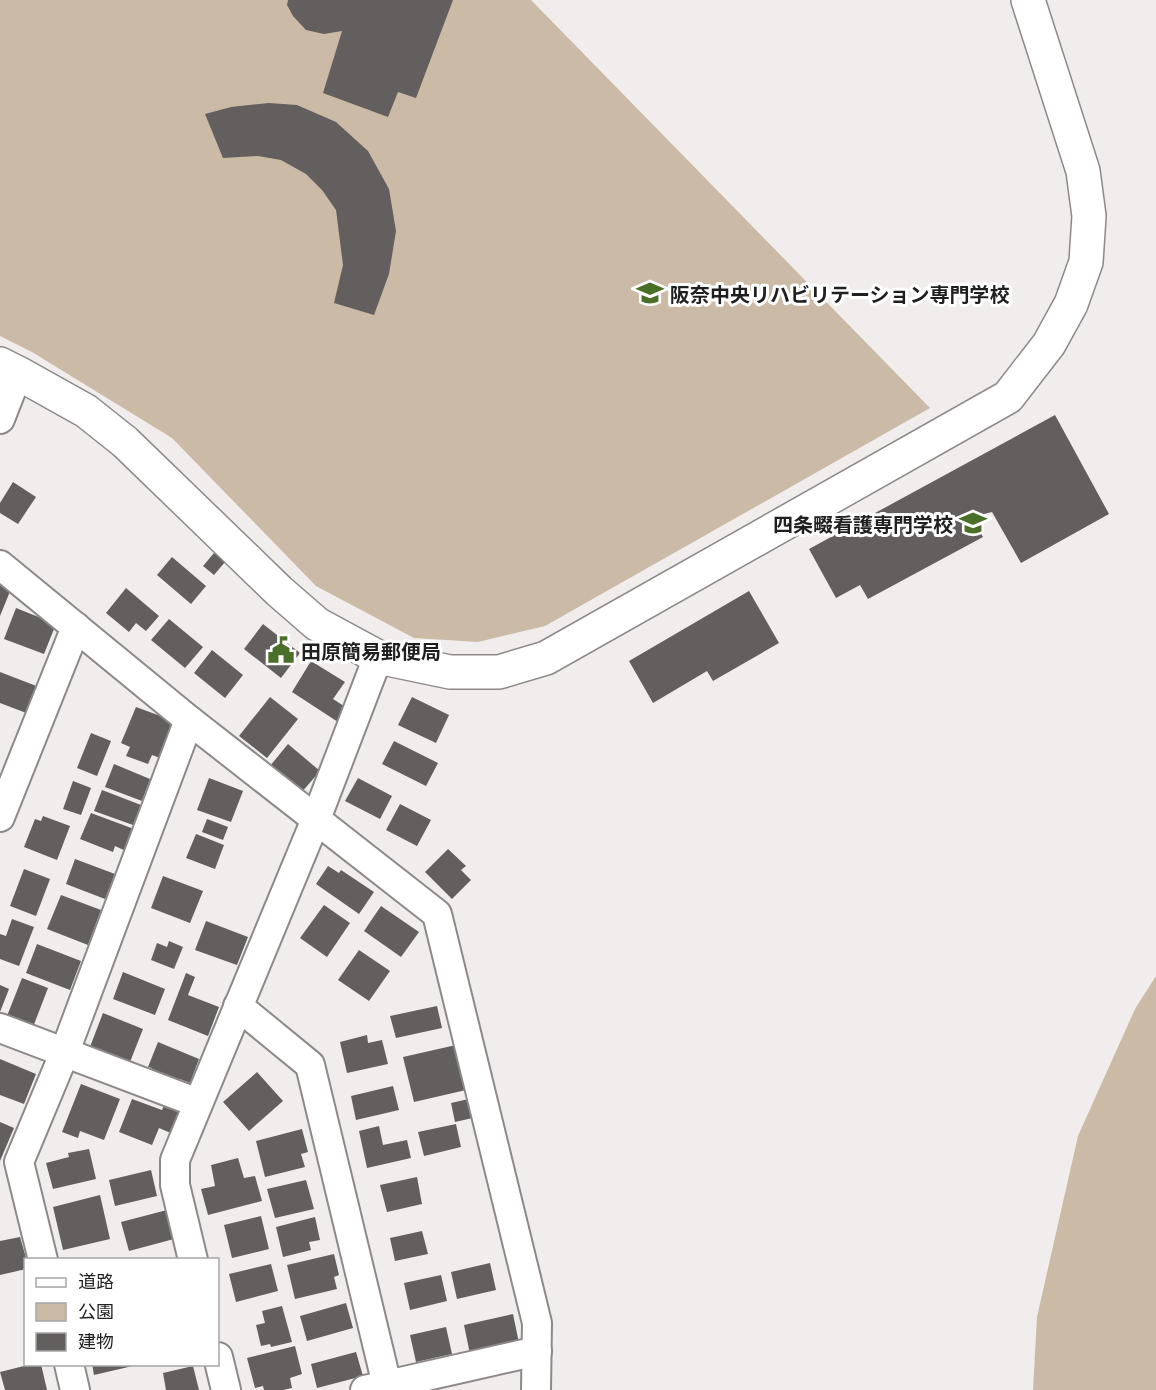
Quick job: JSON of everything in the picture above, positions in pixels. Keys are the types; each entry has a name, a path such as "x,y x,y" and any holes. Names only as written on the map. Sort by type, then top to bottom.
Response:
{"street":[{"path":"0,419 9,368 86,411 125,442 279,591 317,624 378,657 450,672 499,672 546,658 1008,397 1049,344 1071,304 1086,262 1089,216 1083,171 1028,0"},
{"path":"0,565 189,720 437,914 537,1323 536,1390"},
{"path":"0,817 76,627"},
{"path":"193,1258 175,1185 175,1160 316,819 378,657"},
{"path":"43,1258 19,1162 64,1054 189,720"},
{"path":"238,1006 310,1065 376,1388 537,1351"},
{"path":"0,1028 198,1103"},
{"path":"219,1361 226,1390"},
{"path":"69,1366 75,1390"}],"green space":[{"name":"阪奈中央リハビリテーション専門学校","path":"0,0 531,0 930,408 545,626 478,642 414,638 316,586 172,438 32,352 0,336"},
{"path":"1156,976 1156,1390 1033,1390 1037,1317 1078,1136 1135,1009"}],"building":[{"path":"288,0 453,0 416,98 398,92 388,117 323,93 342,31 324,34 306,30 293,16 287,5"},
{"path":"269,103 297,105 336,122 368,151 389,189 396,231 389,274 374,315 334,303 343,265 336,210 322,190 306,174 281,160 258,156 223,158 205,114 231,107"},
{"path":"1055,415 1109,514 1021,563 992,512 972,517 983,537 868,599 860,585 836,598 809,549"},
{"path":"13,482 36,497 18,524 0,513 0,503"},
{"path":"214,553 225,562 214,575 203,566"},
{"path":"172,557 206,586 191,604 157,575"},
{"path":"0,585 11,589 0,616"},
{"path":"126,588 159,616 146,631 136,623 129,632 106,613"},
{"path":"749,591 779,643 713,681 707,671 653,703 629,661"},
{"path":"16,608 56,624 44,654 4,639"},
{"path":"169,619 203,647 185,668 151,640"},
{"path":"263,624 300,653 281,678 244,649"},
{"path":"212,650 243,675 225,698 194,673"},
{"path":"311,661 345,682 333,699 347,708 338,722 292,692"},
{"path":"0,672 39,687 29,714 0,703"},
{"path":"270,697 298,719 267,758 239,736"},
{"path":"412,697 449,715 436,743 398,725"},
{"path":"136,707 174,721 160,758 152,755 148,764 126,756 130,747 121,743"},
{"path":"91,733 111,741 97,776 77,768"},
{"path":"394,741 438,763 426,786 382,764"},
{"path":"288,744 320,771 301,793 270,766"},
{"path":"114,764 150,779 142,801 105,787"},
{"path":"209,778 243,791 231,822 197,810"},
{"path":"358,778 392,796 380,819 345,801"},
{"path":"73,781 91,788 81,815 63,809"},
{"path":"102,790 141,805 133,825 94,811"},
{"path":"400,804 431,820 417,846 386,830"},
{"path":"91,813 134,829 126,851 115,846 113,852 80,839"},
{"path":"43,816 70,826 57,860 24,847 35,819 41,821"},
{"path":"207,819 228,827 223,840 202,832"},
{"path":"196,834 224,845 215,869 186,858"},
{"path":"448,849 466,866 461,870 471,880 452,899 425,872"},
{"path":"75,859 115,874 105,899 66,884"},
{"path":"328,866 339,873 341,870 374,892 359,914 316,884"},
{"path":"24,869 50,879 36,916 10,906"},
{"path":"163,876 203,891 190,923 151,908"},
{"path":"61,895 101,910 88,945 47,929"},
{"path":"324,905 350,923 327,957 300,938"},
{"path":"381,906 419,932 401,957 364,931"},
{"path":"12,919 34,927 19,966 0,959 0,934 6,936"},
{"path":"206,921 248,937 237,965 195,950"},
{"path":"169,941 183,947 174,969 151,960 157,943 167,947"},
{"path":"37,944 81,961 70,990 26,973"},
{"path":"359,950 390,971 369,1001 338,980"},
{"path":"123,972 165,989 155,1015 113,999"},
{"path":"186,973 195,977 188,995 219,1007 208,1036 168,1020"},
{"path":"22,978 48,988 33,1027 7,1016"},
{"path":"0,985 9,989 0,1012"},
{"path":"437,1006 442,1028 396,1038 390,1016"},
{"path":"103,1013 143,1029 128,1067 88,1052"},
{"path":"367,1035 368,1043 382,1040 388,1064 347,1073 340,1042"},
{"path":"158,1042 199,1059 190,1083 180,1079 178,1085 150,1074 152,1068 148,1067"},
{"path":"456,1045 466,1090 414,1102 403,1057"},
{"path":"0,1059 36,1074 24,1104 0,1095"},
{"path":"257,1072 283,1101 249,1131 223,1102"},
{"path":"81,1084 120,1099 104,1140 80,1131 78,1138 62,1132"},
{"path":"393,1086 399,1110 356,1120 351,1096"},
{"path":"473,1098 477,1117 455,1122 451,1103"},
{"path":"132,1099 162,1110 165,1103 182,1110 173,1134 159,1128 152,1145 119,1132"},
{"path":"0,1122 14,1128 0,1161"},
{"path":"456,1124 461,1147 424,1156 418,1132"},
{"path":"379,1126 383,1145 407,1140 411,1158 367,1168 359,1131"},
{"path":"302,1129 308,1152 301,1154 305,1167 265,1177 256,1141"},
{"path":"89,1149 96,1179 53,1189 46,1163 69,1157 68,1153"},
{"path":"238,1158 244,1178 255,1176 262,1201 208,1215 201,1189 215,1186 211,1165"},
{"path":"151,1170 157,1196 115,1206 109,1180"},
{"path":"417,1177 422,1204 387,1212 380,1185"},
{"path":"306,1180 314,1209 275,1218 267,1189"},
{"path":"100,1195 110,1239 63,1250 53,1207"},
{"path":"167,1210 174,1239 129,1251 121,1222"},
{"path":"261,1216 269,1249 232,1258 224,1225"},
{"path":"315,1217 320,1240 309,1242 311,1250 283,1257 276,1227"},
{"path":"422,1231 428,1254 395,1261 390,1238"},
{"path":"20,1237 26,1258 24,1258 24,1269 0,1275 0,1241"},
{"path":"334,1254 339,1275 334,1277 337,1289 295,1299 287,1265"},
{"path":"490,1263 496,1290 457,1299 451,1272"},
{"path":"271,1264 278,1291 236,1302 229,1274"},
{"path":"441,1275 447,1301 410,1310 404,1283"},
{"path":"346,1303 353,1328 307,1341 300,1316"},
{"path":"282,1306 292,1342 271,1347 270,1344 261,1346 256,1325 265,1323 262,1311"},
{"path":"513,1314 519,1343 470,1354 464,1325"},
{"path":"446,1327 452,1354 416,1362 410,1335"},
{"path":"295,1346 302,1374 290,1378 292,1388 264,1390 263,1386 255,1388 247,1358"},
{"path":"356,1352 363,1376 317,1388 311,1364"},
{"path":"24,1366 41,1366 47,1390 5,1390 0,1372"},
{"path":"92,1366 133,1366 94,1375"},
{"path":"193,1366 199,1390 166,1390 163,1373"}],"place":[{"name":"阪奈中央リハビリテーション専門学校","path":"650,293"},
{"name":"四条畷看護専門学校","path":"973,523"},
{"name":"田原簡易郵便局","path":"281,650"}]}
